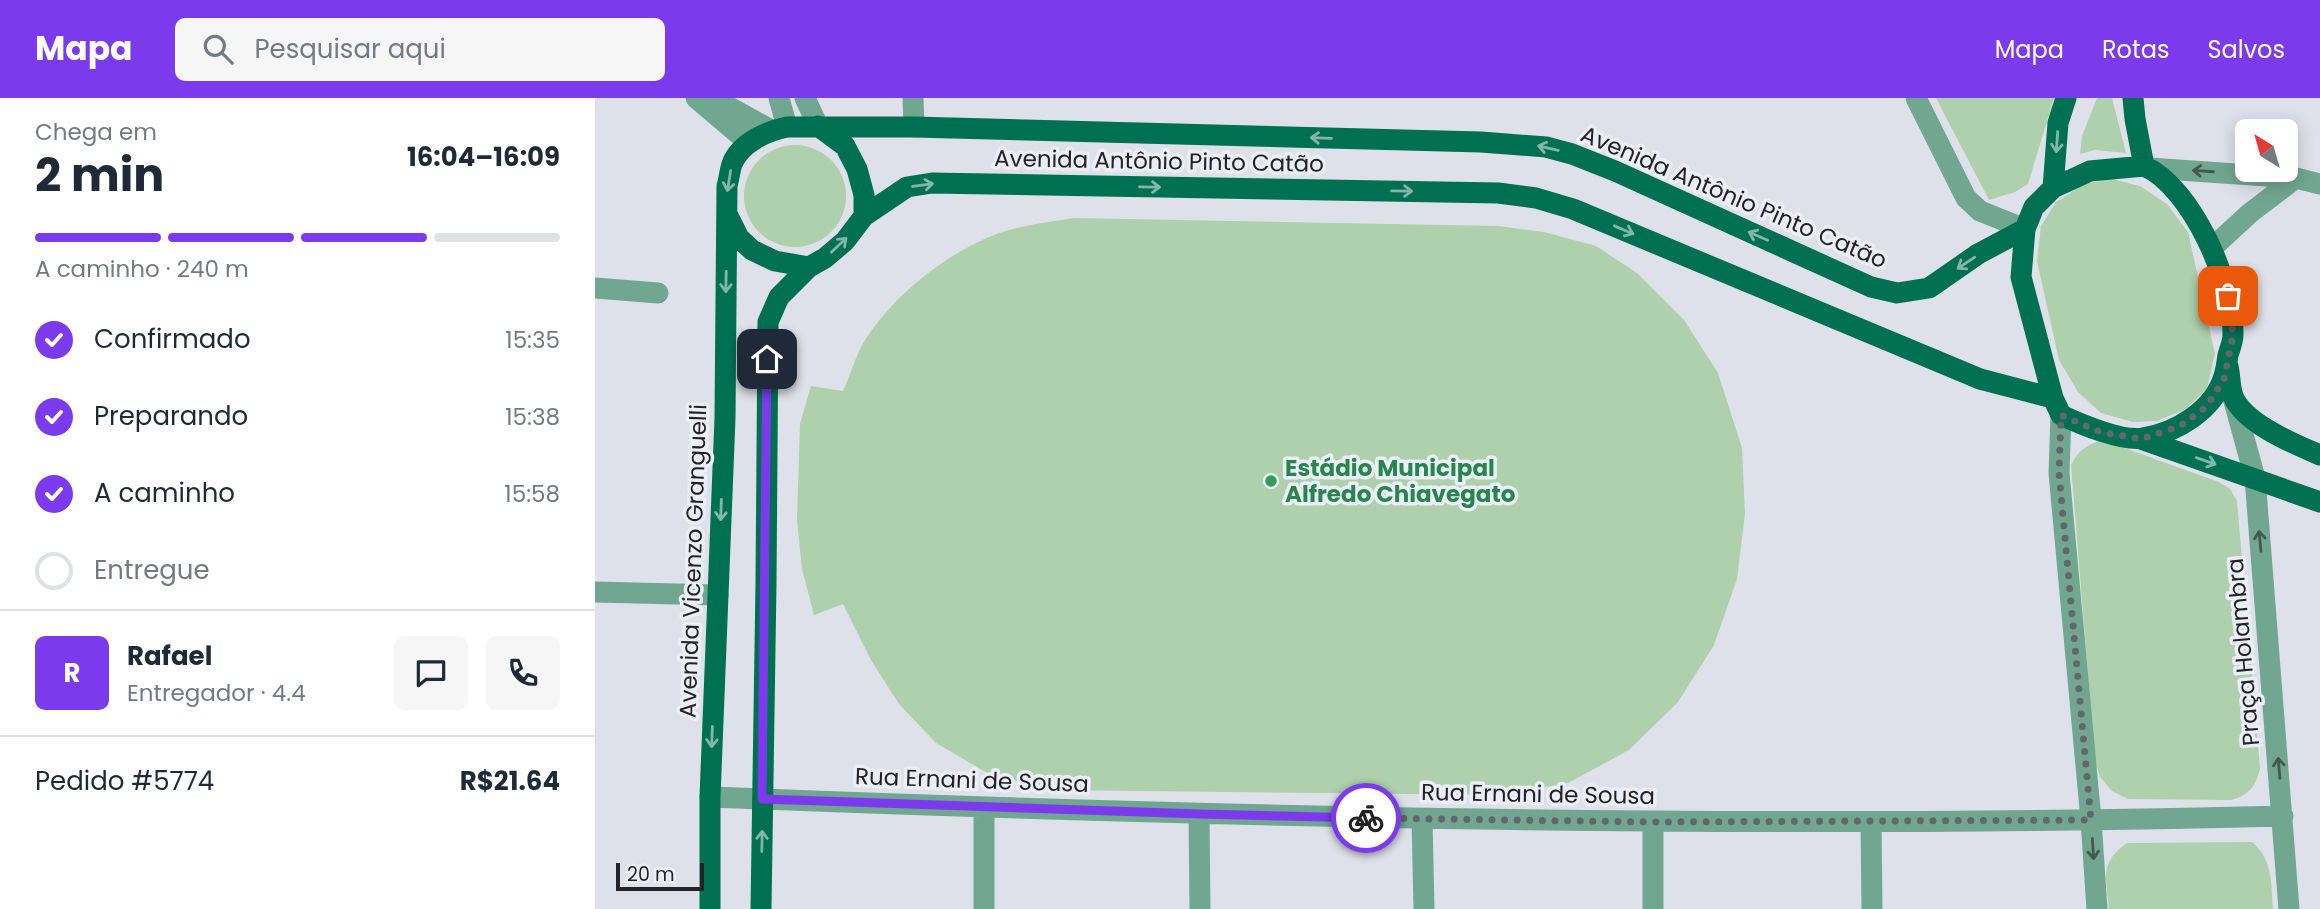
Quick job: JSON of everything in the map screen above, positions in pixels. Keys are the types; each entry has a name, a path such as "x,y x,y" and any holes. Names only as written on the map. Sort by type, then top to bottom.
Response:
{"main road":[{"path":"2053,188 2059,123 2066,98"},
{"path":"2133,98 2135,119 2147,167 2178,193 2213,248 2228,296 2233,335 2224,379 2206,407 2180,426 2141,439"},
{"path":"761,909 767,583 768,322 779,298 809,267 845,241 864,216 864,195 845,146 818,126 779,129 749,143 733,162 727,186 727,214 739,238 752,250 775,261 809,267"},
{"name":"Avenida Antônio Pinto Catão","path":"818,126 1481,142 1546,147 1615,171 1871,287 1897,293 1929,288 1978,254 2025,229"},
{"path":"2147,167 2091,171 2053,188 2034,207 2025,229 2021,277 2057,407 2100,432 2141,439 2320,502"},
{"name":"Avenida Antônio Pinto Catão","path":"864,216 907,187 932,183 1498,193 1536,198 1573,209 1980,379 2057,407"},
{"name":"Avenida Vicenzo Granguelli","path":"710,909 710,797 725,418 727,214"},
{"path":"2227,359 2232,394 2238,406 2289,442 2320,455"}],"street":[{"path":"696,98 749,143"},
{"path":"713,98 779,129 779,98"},
{"path":"805,98 818,126"},
{"path":"913,98 914,127"},
{"path":"1916,98 1966,198 1980,211 2025,229"},
{"path":"2147,167 2235,174"},
{"path":"2298,179 2320,184"},
{"path":"2213,248 2250,213 2290,182"},
{"path":"595,288 658,293"},
{"name":"Praça Holambra","path":"2232,394 2255,478 2289,909"},
{"path":"2057,407 2059,473 2097,909"},
{"path":"595,592 718,596"},
{"name":"Rua Ernani de Sousa","path":"710,797 1199,814 1653,822 2091,820 2283,816"},
{"path":"984,807 984,909"},
{"path":"1199,814 1200,909"},
{"path":"1422,819 1425,909"},
{"path":"1653,822 1654,909"},
{"path":"1871,822 1872,909"}],"green space":[{"path":"1936,98 2054,98 2028,184 2015,192 1989,200"},
{"path":"2097,98 2112,98 2126,153 2095,150 2080,154 2082,136"},
{"path":"795,145 815,149 831,160 842,176 846,196 842,216 831,232 815,243 795,247 775,243 759,232 748,216 744,196 748,176 759,160 775,149"},
{"path":"2112,179 2140,186 2167,204 2188,232 2215,354 2207,388 2186,409 2157,421 2133,422 2101,413 2078,392 2059,360 2037,261 2041,226 2056,202 2084,184"},
{"name":"Estádio Municipal Alfredo Chiavegato","path":"1074,218 1498,226 1544,232 1596,246 1637,273 1684,320 1718,373 1742,448 1745,514 1737,579 1714,645 1678,702 1629,750 1568,783 1502,795 1055,790 989,774 936,743 899,704 871,660 843,604 814,615 802,569 797,520 800,424 811,386 843,391 867,337 889,309 915,283 960,251 999,233"},
{"path":"2102,440 2219,482 2230,489 2237,501 2260,769 2251,789 2232,800 2128,799 2112,791 2100,777 2095,760 2071,465 2083,449"},
{"path":"2252,842 2267,864 2273,909 2109,909 2106,880 2108,864 2127,843"}],"way so far":[{"path":"1366,818 1653,822 2091,820 2059,473 2061,415 2100,432 2141,439 2180,426 2206,407 2224,379 2233,335 2228,296"}],"place":[{"name":"Estádio Municipal Alfredo Chiavegato","path":"1271,481"}],"route":[{"path":"767,359 767,583 762,799 1366,818"}]}
